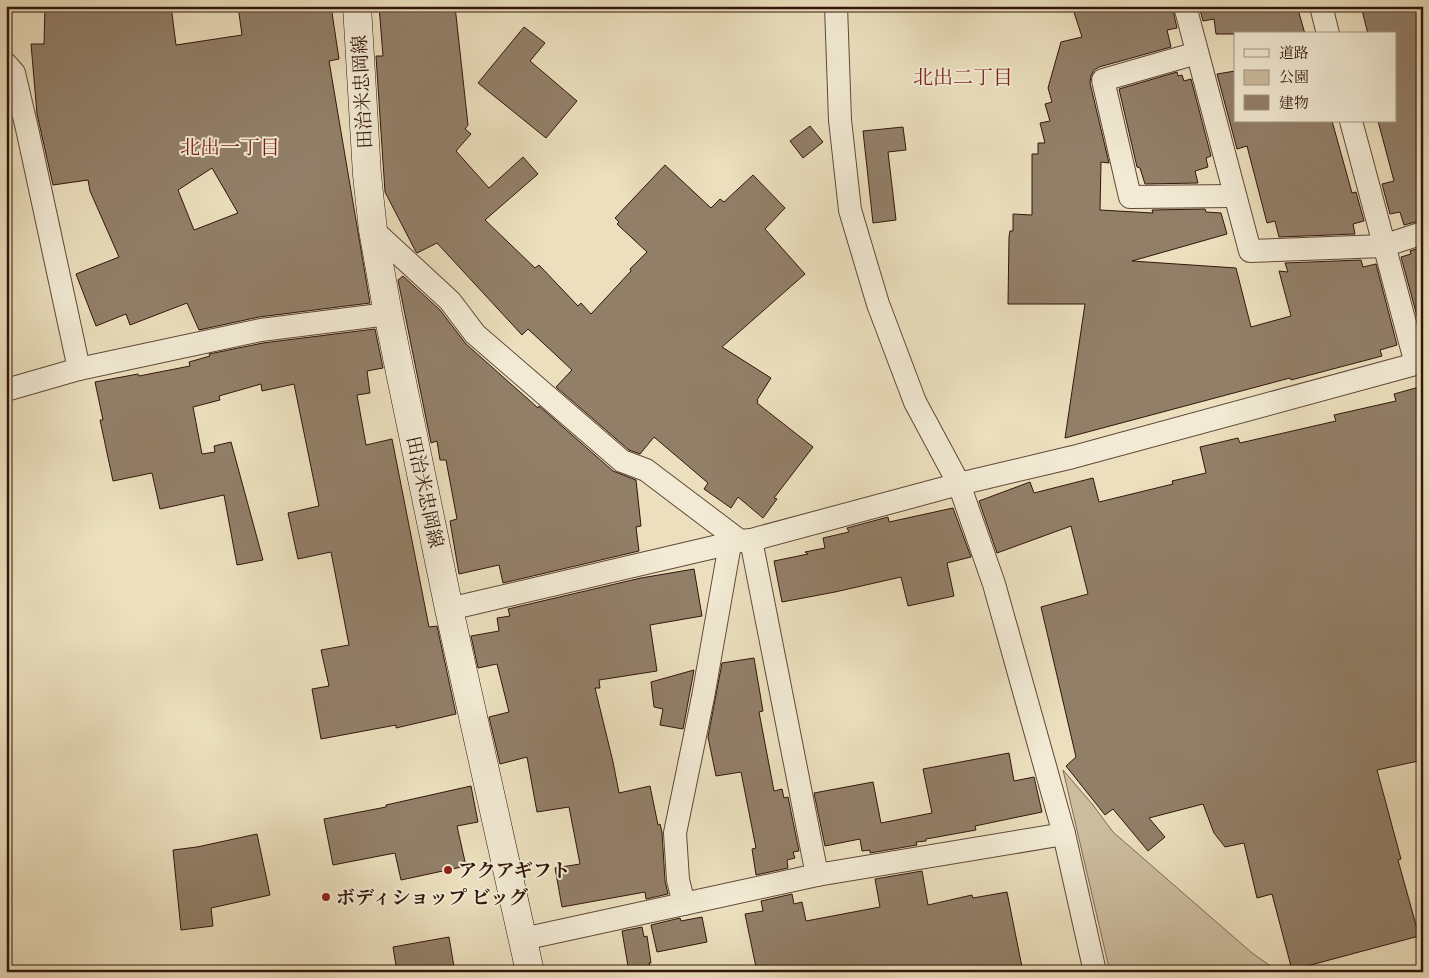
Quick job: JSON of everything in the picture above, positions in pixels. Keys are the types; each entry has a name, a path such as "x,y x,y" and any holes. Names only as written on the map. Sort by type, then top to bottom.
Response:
{"main road":[{"name":"田治米忠岡線","path":"357,6 366,175 373,230 388,314 449,610 530,972"}],"street":[{"path":"836,6 840,120 850,210 878,304 915,402 958,484 994,584 1064,834 1095,972"},
{"path":"1185,6 1250,251 1383,246 1423,233"},
{"path":"1321,6 1328,32"},
{"path":"1197,53 1103,80 1130,197 1235,196"},
{"path":"6,64 14,73 79,369"},
{"path":"449,610 740,542 958,484 1073,457 1419,363 1383,246 1351,122"},
{"path":"373,230 450,301 476,334 622,461 646,470 740,542 817,875"},
{"path":"6,390 79,369 261,330 388,314"},
{"path":"684,904 678,880 675,833 703,698 740,542"},
{"path":"523,939 817,875 1064,834"}],"green space":[{"path":"1063,770 1113,832 1252,953 1279,972 1110,972"}],"building":[{"path":"45,6 78,8 78,6 171,6 176,45 242,35 238,6 331,6 339,59 329,61 370,303 259,317 199,330 187,303 130,325 126,314 96,326 76,274 119,257 90,191 88,180 53,185 37,114 31,44 44,44","holes":["212,168 238,213 194,230 178,190"]},
{"path":"379,6 455,6 468,125 465,129 471,134 456,151 489,188 523,157 538,174 485,220 535,268 539,265 578,306 581,303 591,314 647,252 617,224 619,222 615,218 665,165 711,208 720,199 724,202 753,175 785,208 765,229 805,274 722,347 771,378 757,403 813,447 774,498 777,499 763,518 738,497 731,508 704,489 708,483 654,437 640,454 629,450 556,387 572,370 528,329 522,335 437,243 416,252 385,192 376,56 383,56"},
{"path":"1072,6 1172,6 1177,28 1167,30 1171,47 1099,67 1094,70 1091,76 1090,83 1109,163 1101,162 1100,210 1153,213 1152,210 1205,209 1206,212 1221,213 1227,234 1132,261 1236,268 1251,327 1291,316 1279,271 1288,272 1285,263 1361,260 1363,267 1376,264 1397,345 1380,350 1382,356 1291,380 1290,378 1065,438 1085,304 1008,304 1009,237 1010,231 1013,231 1013,214 1032,215 1032,154 1038,154 1038,143 1045,143 1040,123 1050,121 1045,104 1052,102 1048,88 1061,42 1082,37"},
{"path":"1199,6 1297,6 1304,32 1234,32 1234,34 1216,34 1214,19 1203,21"},
{"path":"1361,6 1423,6 1423,220 1404,225 1400,212 1390,214 1382,184 1394,181 1378,122 1396,122 1396,32 1368,32"},
{"path":"524,27 545,43 530,61 577,101 546,138 478,83"},
{"path":"1234,71 1234,122 1332,122 1352,193 1356,192 1364,221 1353,224 1355,234 1279,237 1275,221 1267,223 1247,146 1237,149 1217,74"},
{"path":"1177,72 1178,76 1182,75 1184,81 1191,79 1211,156 1206,158 1208,167 1195,171 1198,183 1145,184 1140,168 1137,167 1119,89"},
{"path":"810,126 823,142 803,158 790,141"},
{"path":"903,127 906,150 888,152 896,220 873,223 863,131"},
{"path":"1423,247 1423,338 1401,257 1411,254 1410,251"},
{"path":"403,276 440,310 466,344 538,408 539,406 613,471 636,480 641,526 636,527 639,551 503,583 499,565 459,574 450,521 457,519 446,460 440,460 437,441 431,443 398,280"},
{"path":"375,329 383,368 367,371 370,393 357,395 366,445 392,439 429,627 437,626 456,714 396,728 396,725 321,739 312,689 329,686 321,650 349,645 331,552 298,559 288,513 319,506 294,384 262,391 261,384 219,396 220,400 193,407 202,454 215,452 214,446 231,442 263,560 237,565 224,495 160,509 152,473 113,481 100,420 103,420 95,382 190,366 189,362 210,356 209,354 263,343"},
{"path":"1423,386 1423,760 1377,770 1401,859 1398,860 1419,936 1292,970 1272,894 1257,898 1244,843 1225,847 1214,833 1203,804 1149,818 1165,837 1148,851 1113,809 1105,815 1066,766 1076,757 1041,607 1088,594 1071,526 997,553 979,501 1030,482 1034,493 1093,478 1099,502 1173,484 1172,481 1206,473 1200,447 1238,438 1240,443 1336,421 1334,415 1396,401 1394,394"},
{"path":"953,508 971,557 947,563 954,596 908,606 901,577 782,602 774,561 808,554 805,552 825,548 823,538 849,532 847,528 888,517 889,522"},
{"path":"694,569 702,616 650,625 657,671 599,680 600,688 595,688 619,793 650,786 658,825 660,824 662,832 665,881 668,894 646,899 645,892 562,907 555,868 580,864 569,807 537,812 527,757 500,764 489,717 509,712 497,664 478,668 471,636 499,631 497,618 510,616 508,609 641,578"},
{"path":"754,658 763,711 759,712 774,791 782,789 784,798 788,797 799,851 793,852 795,858 787,860 788,868 756,875 752,849 756,848 741,772 716,776 708,737 722,663"},
{"path":"694,670 683,729 660,725 663,709 654,707 651,682"},
{"path":"1009,753 1014,781 1034,777 1042,812 975,826 976,830 926,839 926,841 916,842 917,845 870,853 870,850 862,851 860,839 825,846 814,793 873,782 881,823 932,813 923,769"},
{"path":"471,786 478,822 457,826 466,866 401,880 395,853 333,865 324,819 386,807 386,805"},
{"path":"257,834 270,895 211,908 213,926 181,930 173,850 197,847"},
{"path":"922,871 928,905 972,895 973,898 1007,892 1023,972 838,972 837,966 806,972 757,972 745,914 763,911 761,901 792,894 794,904 802,902 806,921 880,907 875,879"},
{"path":"702,917 707,942 657,952 651,925 680,918 681,921"},
{"path":"642,927 644,937 647,936 651,972 629,972 622,931"},
{"path":"449,937 454,967 426,972 397,972 393,947"}],"place":[{"name":"アクアギフト","path":"448,870"},
{"name":"ボディショップ ビッグ","path":"326,897"}],"district":[{"name":"北出二丁目","path":"963,77"},
{"name":"北出一丁目","path":"230,147"}]}
